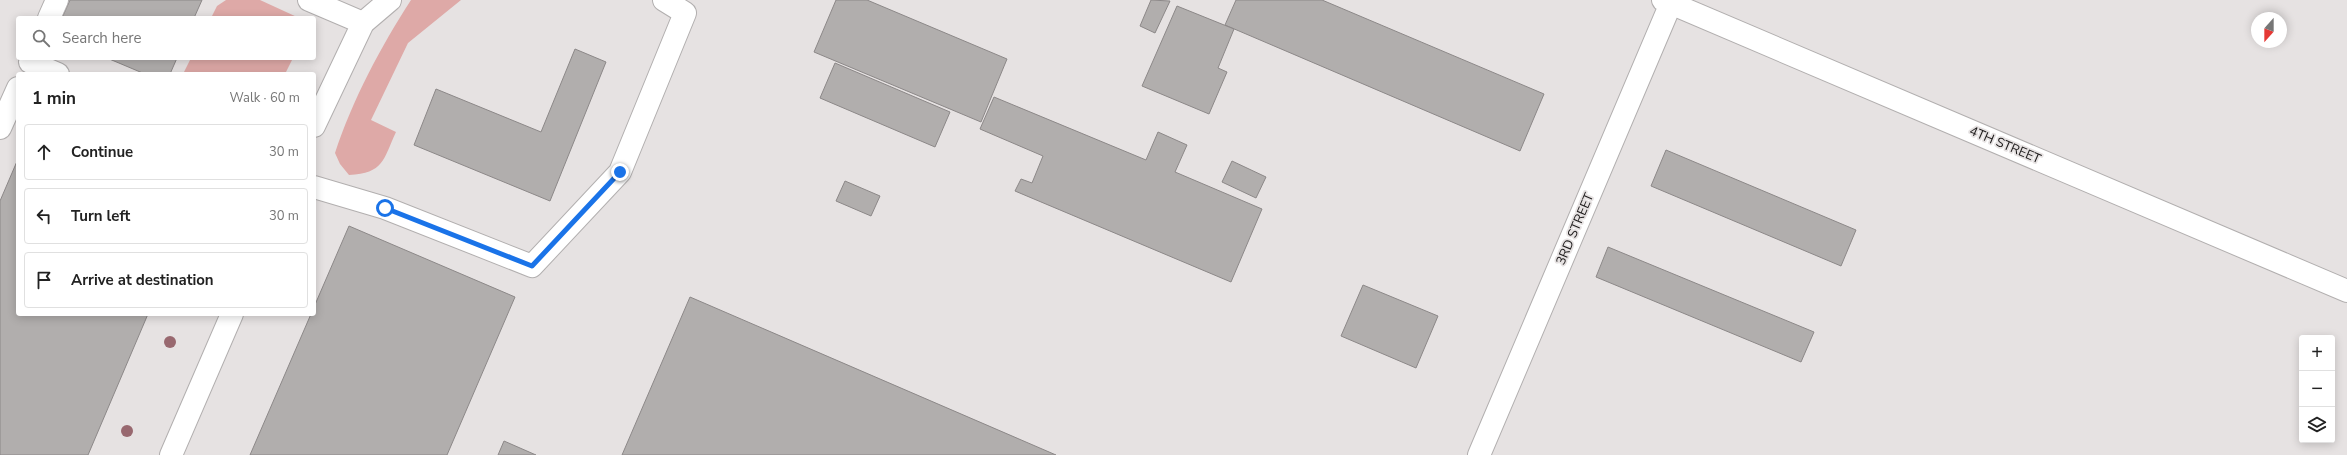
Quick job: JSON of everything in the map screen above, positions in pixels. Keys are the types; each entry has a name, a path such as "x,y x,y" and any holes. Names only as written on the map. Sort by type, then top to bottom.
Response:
{"street":[{"path":"50,16 57,0"},
{"path":"309,0 363,23"},
{"path":"316,122 363,23 370,0"},
{"path":"363,23 390,0"},
{"path":"316,188 385,208 532,266 620,172 685,13 664,0"},
{"name":"4TH STREET","path":"1667,2 2347,291"},
{"name":"3RD STREET","path":"1479,455 1667,2"},
{"path":"29,64 52,72"},
{"path":"0,128 16,92"},
{"path":"171,455 231,316"}],"shaded area":[{"path":"226,0 260,0 295,16 212,16 217,6"},
{"path":"411,0 461,0 408,43 371,120 396,132 385,157 376,168 361,174 349,175 340,164 335,153 342,133 368,74"},
{"path":"190,60 292,60 286,72 184,72"}],"building":[{"path":"70,0 202,0 195,16 63,16"},
{"path":"836,0 867,0 1007,59 981,122 814,52"},
{"path":"1151,0 1170,1 1155,33 1140,26"},
{"path":"1236,0 1322,0 1544,94 1520,151 1225,25"},
{"path":"1177,6 1234,29 1218,68 1227,72 1209,114 1142,86"},
{"path":"575,49 606,62 550,201 414,145 436,89 541,132"},
{"path":"112,60 176,60 171,72 140,72"},
{"path":"835,63 950,112 935,147 820,98"},
{"path":"994,97 1146,160 1158,132 1187,145 1175,172 1262,209 1231,282 1015,191 1021,179 1032,183 1043,156 980,129"},
{"path":"1666,150 1856,230 1841,266 1651,186"},
{"path":"1232,161 1266,177 1256,198 1222,182"},
{"path":"16,164 16,316 147,316 88,455 0,455 0,201"},
{"path":"845,181 880,196 871,216 836,201"},
{"path":"349,226 515,297 447,455 250,455 310,316 316,316 316,302"},
{"path":"1608,247 1814,332 1801,362 1596,277"},
{"path":"1363,285 1438,316 1416,368 1341,336"},
{"path":"690,297 1056,455 622,455"},
{"path":"504,441 536,455 498,455"}],"route":[{"path":"385,208 532,266 620,172"}]}
